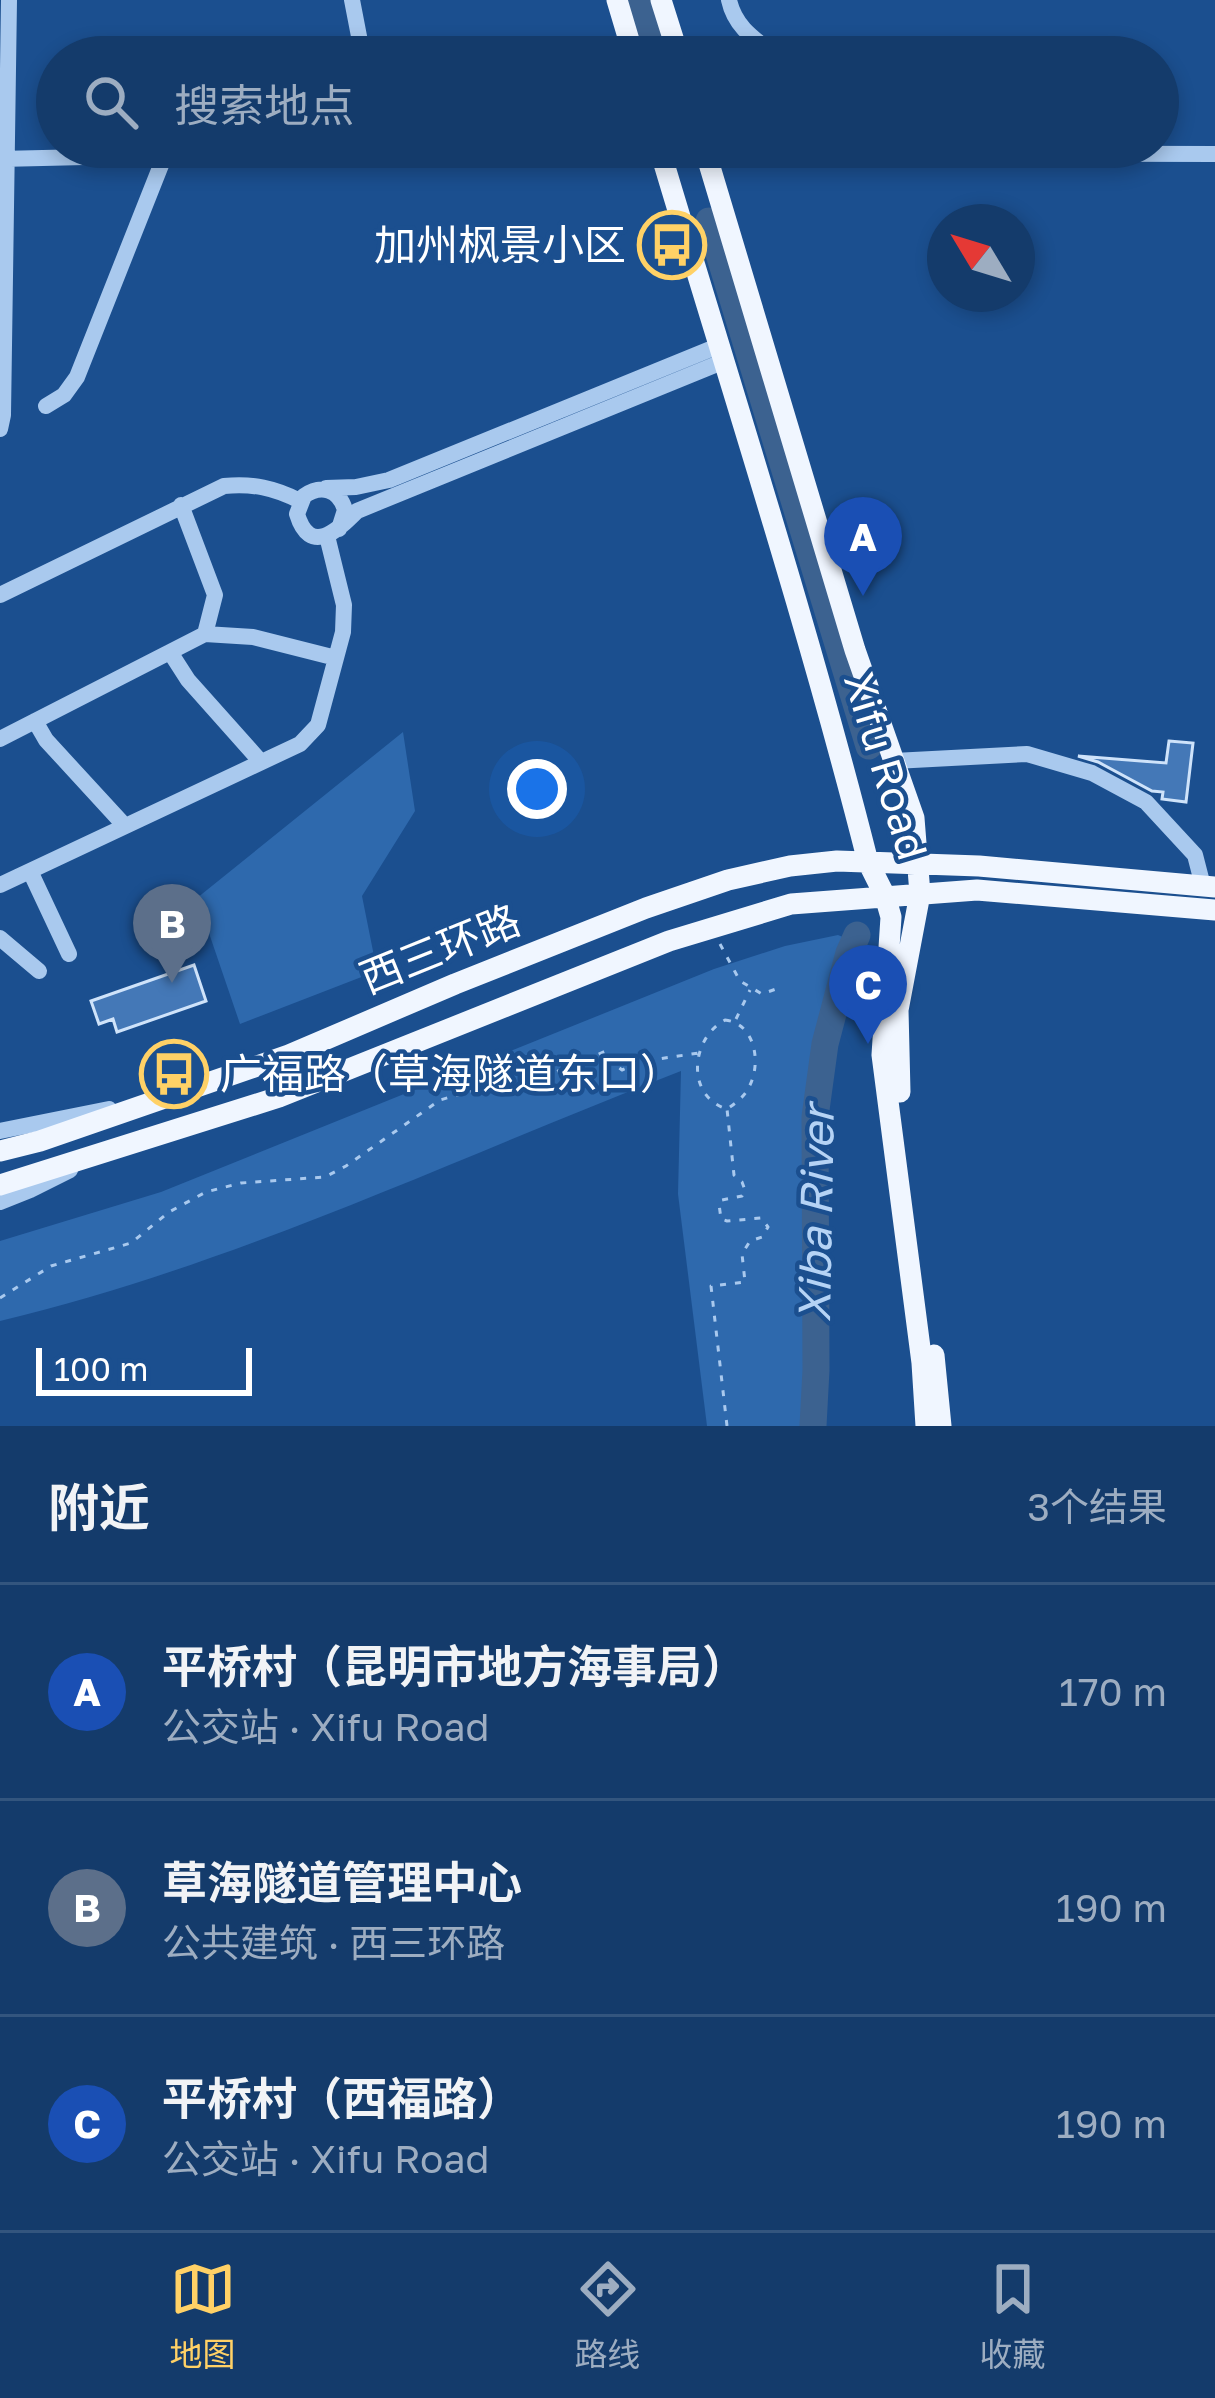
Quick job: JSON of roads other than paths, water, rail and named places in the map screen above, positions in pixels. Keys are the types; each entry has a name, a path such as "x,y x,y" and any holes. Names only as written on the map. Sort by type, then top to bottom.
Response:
{"main road":[{"path":"617,0 628,36"},
{"path":"661,0 672,36"},
{"name":"Xifu Road","path":"664,168 789,571 868,862 891,917 882,1055 926,1426"},
{"name":"Xifu Road","path":"710,168 855,650 917,833 920,894 898,1010 897,1044 940,1426"},
{"path":"917,833 938,853 964,866"},
{"name":"西三环路","path":"0,1151 289,1055 583,933 728,880 813,863 868,862 1209,886"},
{"name":"西三环路","path":"0,1186 279,1097 545,989 710,927 791,904 976,890 1215,910"}],"street":[{"path":"0,429 9,0"},
{"path":"352,0 359,36"},
{"path":"729,0 738,25 752,36"},
{"path":"1179,154 1215,154"},
{"path":"4,159 36,158"},
{"path":"46,406 77,377 160,168"},
{"path":"720,354 357,511 333,533 313,536 302,527 297,514 309,492 389,480 720,354"},
{"path":"0,595 224,486 265,486 300,501"},
{"path":"0,885 300,743 319,725 343,632 344,605 333,533 345,517 344,503 335,493 322,489"},
{"path":"181,505 215,595 205,634"},
{"path":"0,740 205,634 253,637 336,658"},
{"path":"170,652 188,680 261,762"},
{"path":"35,721 46,740 125,826"},
{"path":"894,761 1027,754 1092,773 1146,802 1195,855 1209,886"},
{"path":"30,871 69,954"},
{"path":"0,938 39,971"},
{"path":"0,1131 152,1102"},
{"path":"0,1202 99,1156"}],"waterway":[{"name":"Xiba River","path":"641,0 652,36"},
{"name":"Xiba River","path":"709,221 869,746"},
{"name":"Xiba River","path":"813,1426 815,1117 825,1044 857,935"}],"place":[{"name":"加州枫景小区","path":"672,245"},
{"name":"平桥村（昆明市地方海事局）","path":"863,596"},
{"name":"草海隧道管理中心","path":"172,983"},
{"name":"平桥村（西福路）","path":"868,1044"},
{"name":"广福路（草海隧道东口）","path":"174,1074"}]}
